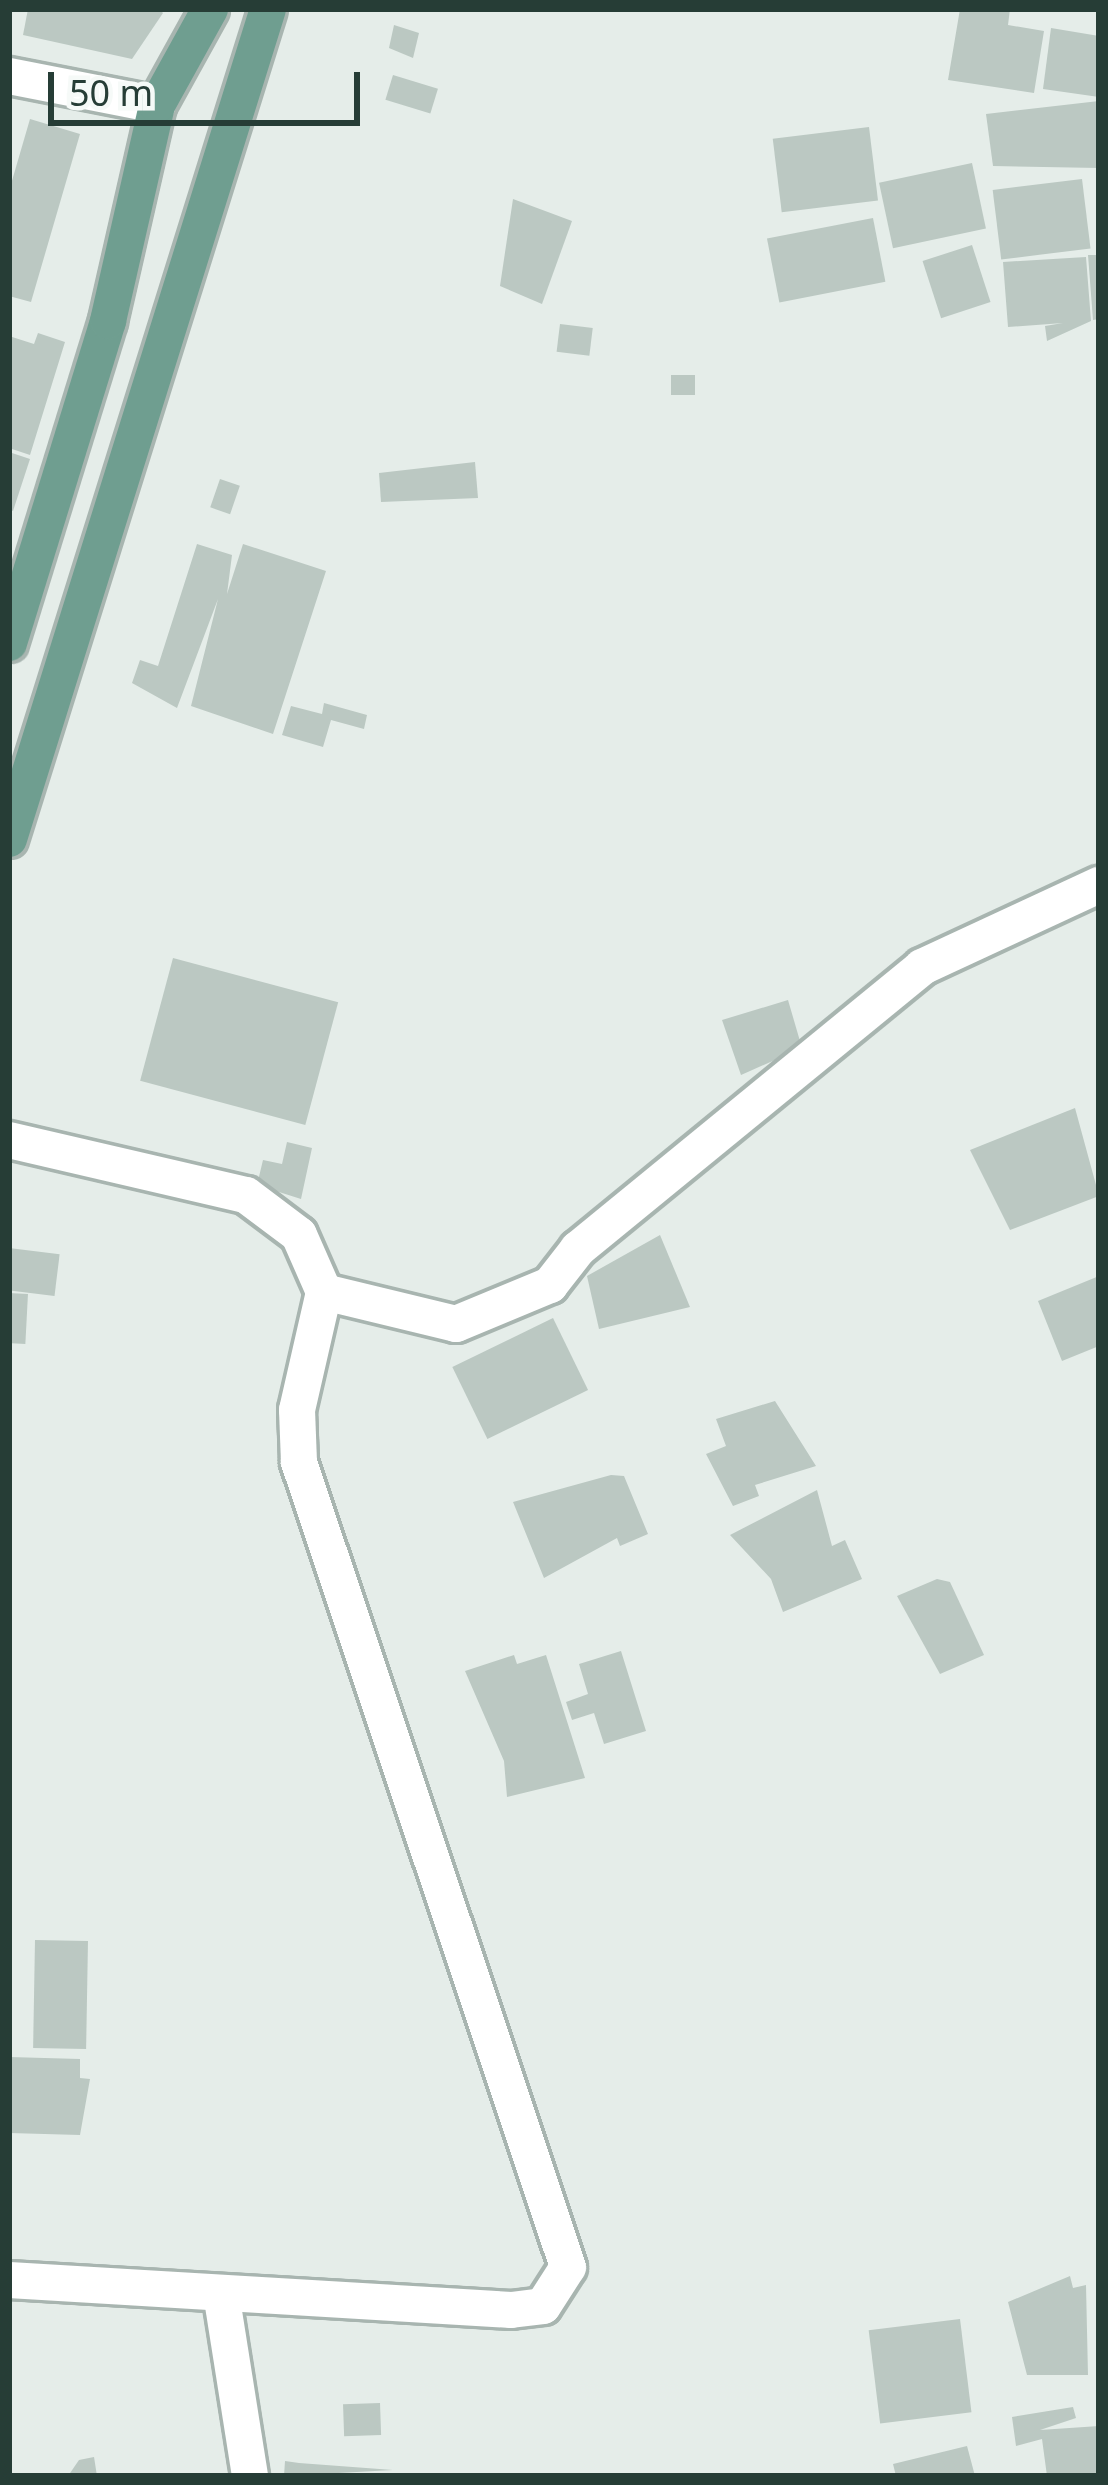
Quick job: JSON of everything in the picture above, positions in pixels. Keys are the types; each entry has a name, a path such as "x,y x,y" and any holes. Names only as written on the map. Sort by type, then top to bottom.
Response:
{"main road":[{"path":"9,643 18,574 108,321 158,105 210,9"},
{"path":"9,839 268,9"}],"street":[{"path":"9,76 158,105"},
{"path":"324,1292 456,1324 550,1285 578,1249 922,967 1099,885"},
{"path":"9,1140 246,1195 299,1234 324,1292 297,1410 299,1462 568,2267 543,2306 511,2310 222,2299 9,2280"},
{"path":"222,2299 250,2476"}],"building":[{"path":"28,9 159,9 163,13 132,59 23,35"},
{"path":"960,9 1010,9 1008,25 1044,31 1034,93 948,80"},
{"path":"394,25 419,33 413,58 389,48"},
{"path":"1051,28 1099,36 1099,97 1043,89"},
{"path":"393,75 438,89 430,114 385,100"},
{"path":"1099,101 1099,168 993,166 986,114"},
{"path":"30,119 80,134 31,302 9,296 9,191"},
{"path":"869,127 878,200 782,212 773,139"},
{"path":"972,163 986,229 893,248 879,183"},
{"path":"1082,179 1091,248 1001,259 993,190"},
{"path":"513,199 572,221 542,304 500,286"},
{"path":"873,218 885,282 779,302 767,239"},
{"path":"972,245 991,302 941,318 923,261"},
{"path":"1088,255 1099,255 1099,319 1093,320"},
{"path":"1086,257 1091,321 1047,341 1045,326 1063,323 1008,327 1003,262"},
{"path":"560,324 593,328 589,356 557,352"},
{"path":"38,333 65,342 30,455 9,448 9,336 34,344"},
{"path":"671,375 695,375 695,395 671,395"},
{"path":"9,452 30,459 13,511 9,509"},
{"path":"475,462 478,498 381,502 379,473"},
{"path":"220,479 240,486 230,514 210,507"},
{"path":"197,544 232,555 227,594 243,544 326,571 273,734 191,706 218,599 177,708 132,683 140,660 158,666"},
{"path":"324,703 367,715 364,729 331,720 323,747 282,735 291,706 322,714"},
{"path":"173,958 338,1002 305,1125 140,1081"},
{"path":"788,1000 802,1048 741,1075 722,1020"},
{"path":"1075,1108 1099,1196 1010,1230 970,1150"},
{"path":"287,1142 312,1148 301,1199 257,1185 263,1160 282,1164"},
{"path":"660,1235 690,1307 599,1329 587,1276"},
{"path":"9,1248 60,1254 55,1296 9,1290"},
{"path":"1099,1276 1099,1346 1062,1361 1038,1301"},
{"path":"9,1293 28,1294 25,1344 9,1343"},
{"path":"553,1318 588,1390 487,1439 452,1367"},
{"path":"775,1401 816,1466 755,1485 759,1496 733,1506 706,1454 726,1446 716,1419"},
{"path":"611,1475 624,1476 648,1534 620,1546 617,1538 544,1578 513,1502"},
{"path":"817,1490 832,1546 845,1540 862,1579 783,1612 771,1579 730,1535"},
{"path":"937,1579 950,1582 984,1655 940,1674 897,1596"},
{"path":"621,1651 646,1731 604,1744 594,1713 572,1720 566,1702 588,1694 579,1664"},
{"path":"514,1655 517,1664 546,1655 585,1778 507,1797 504,1761 465,1671"},
{"path":"35,1940 88,1941 86,2049 33,2048"},
{"path":"9,2057 80,2059 80,2078 90,2079 80,2135 9,2133"},
{"path":"1070,2276 1073,2288 1086,2285 1088,2375 1027,2375 1008,2302"},
{"path":"960,2319 971,2412 880,2424 869,2330"},
{"path":"380,2403 381,2435 344,2436 343,2404"},
{"path":"1073,2407 1076,2418 1040,2430 1099,2426 1099,2476 1047,2476 1042,2439 1016,2446 1012,2417"},
{"path":"967,2446 975,2476 896,2476 893,2464"},
{"path":"94,2457 97,2476 68,2476 79,2460"},
{"path":"285,2461 299,2463 393,2470 284,2476"}]}
